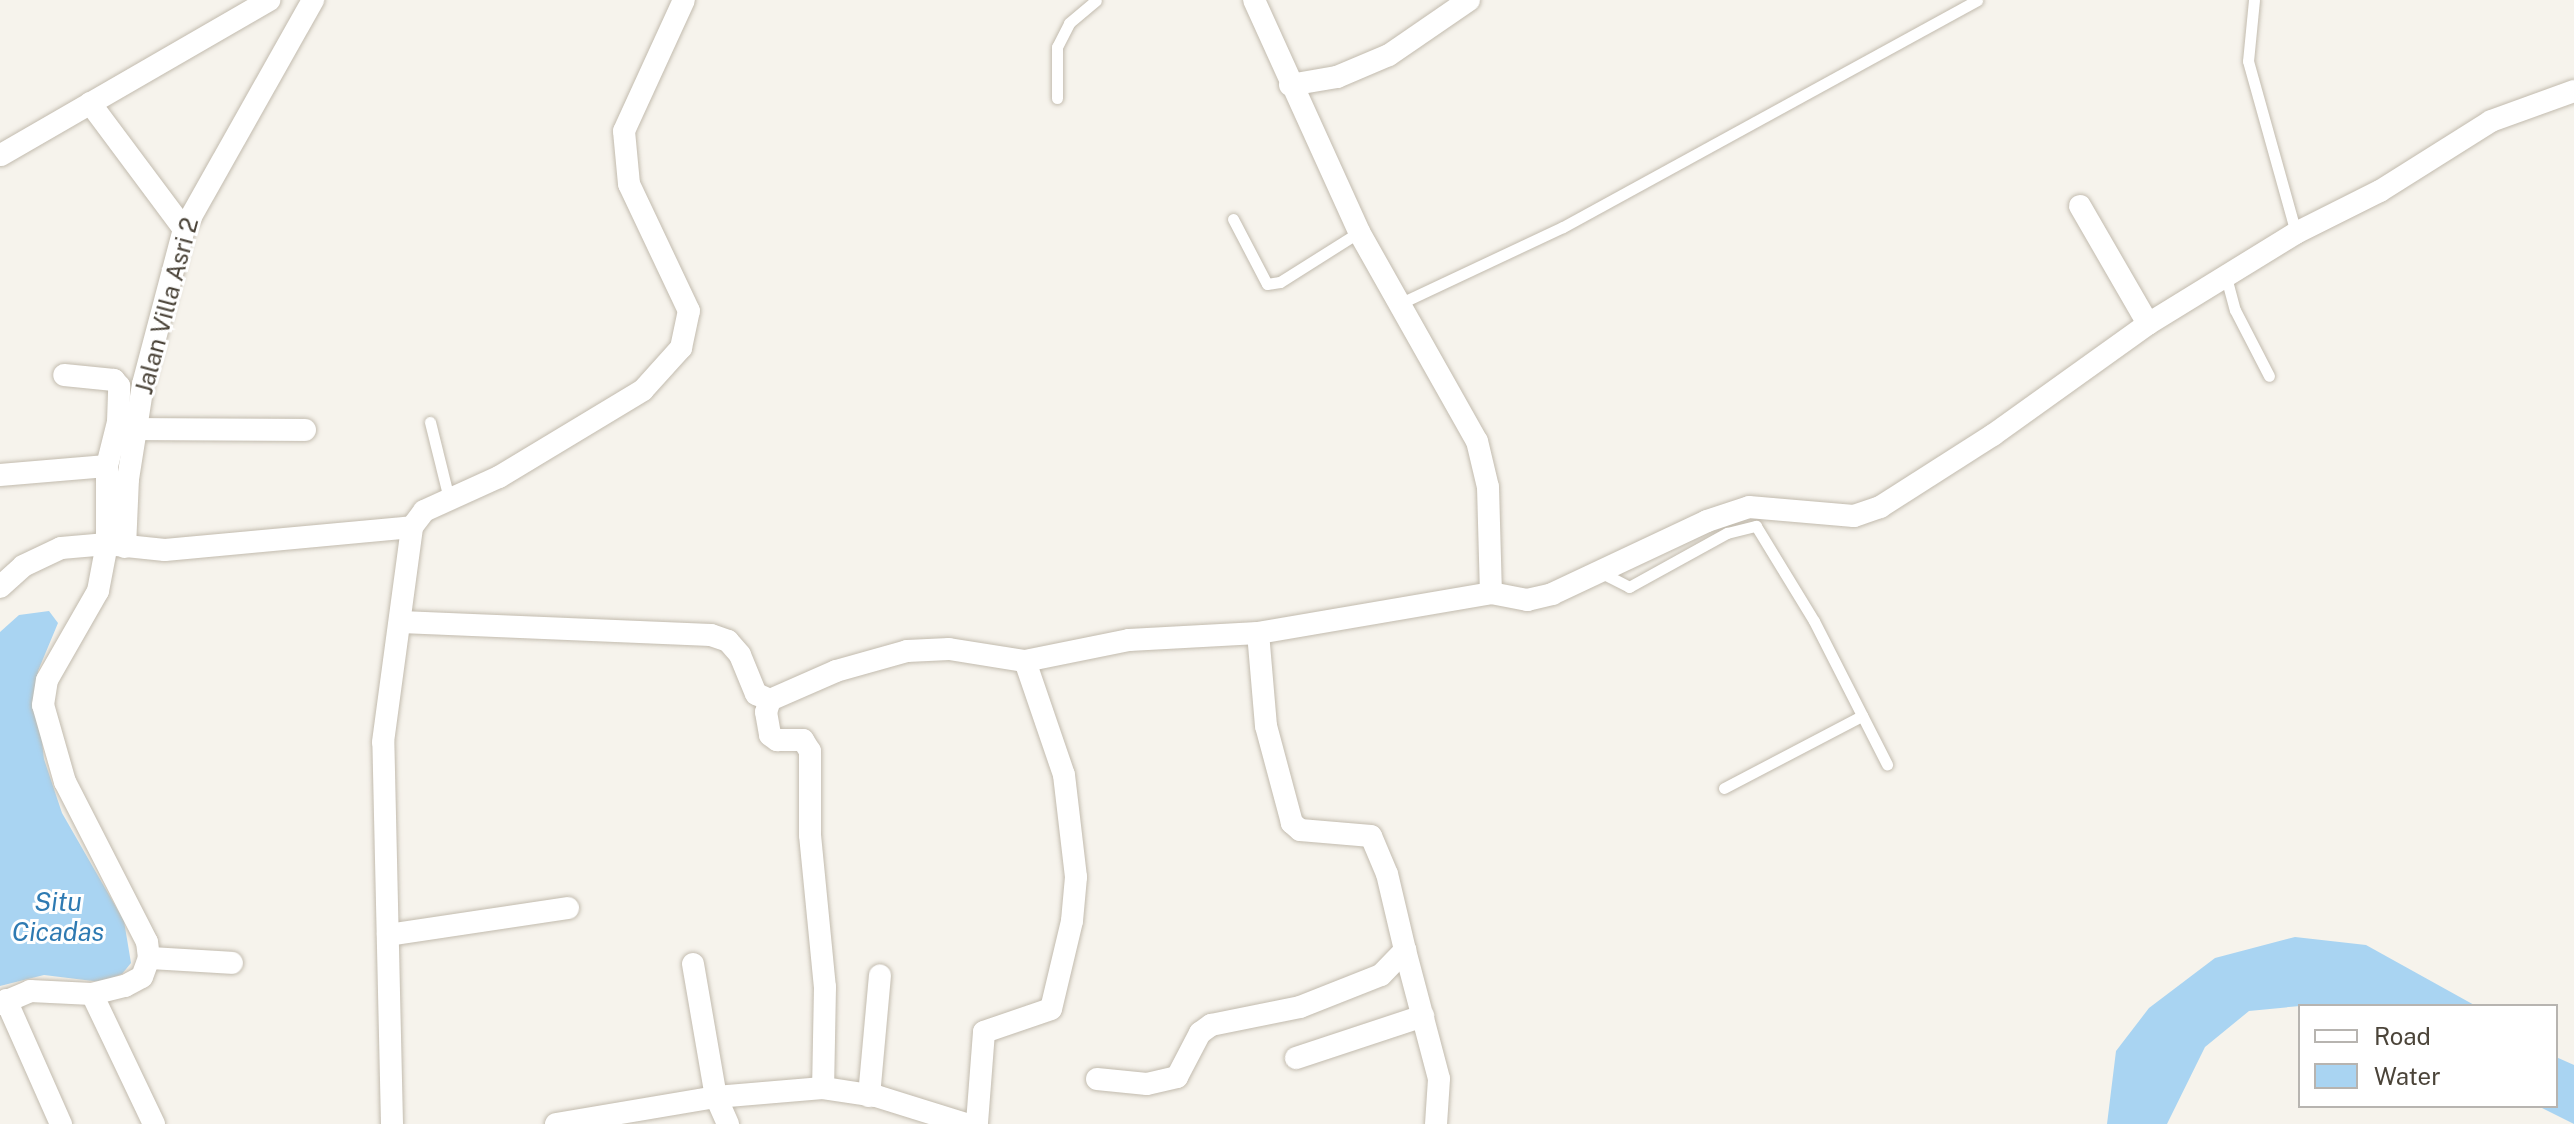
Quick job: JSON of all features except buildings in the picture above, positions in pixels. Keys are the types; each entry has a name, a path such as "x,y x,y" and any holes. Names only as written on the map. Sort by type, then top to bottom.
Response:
{"street":[{"path":"1,155 270,0"},
{"name":"Jalan Villa Asri 2","path":"116,546 138,429 143,384 184,229 313,0"},
{"path":"392,1124 383,742 412,527 424,511 499,477 643,390 681,348 689,311 629,184 622,149 637,97 684,0"},
{"path":"1254,0 1359,232 1477,441 1488,487 1491,593"},
{"path":"1290,85 1337,77 1389,55 1469,0"},
{"path":"401,622 711,635 728,641 756,694 770,700 836,671 907,651 949,649 1025,661 1129,640 1258,633 1491,593 1527,600 1552,594 1598,571 1749,507 1854,516 1880,507 1993,435 2148,324 2296,233 2380,191 2491,121 2574,91"},
{"path":"90,103 184,229"},
{"path":"2080,206 2148,324"},
{"path":"61,1124 3,1002 30,991 92,994 142,977 149,958 147,942 65,782 43,705 47,680 93,604 116,546 107,466 118,422 118,383 108,377 64,375"},
{"path":"138,429 305,430"},
{"path":"0,475 107,466"},
{"path":"0,587 40,556 116,546 179,549 412,527"},
{"path":"1258,633 1266,726 1292,823 1300,830 1371,836 1387,874 1439,1079 1436,1124"},
{"path":"977,1124 984,1032 1051,1009 1072,921 1076,877 1064,775 1025,661"},
{"path":"770,700 766,712 770,735 777,740 803,740 810,751 810,835 825,987 823,1088"},
{"path":"388,935 568,908"},
{"path":"1097,1079 1147,1084 1177,1077 1200,1033 1211,1025 1300,1007 1394,967 1405,950"},
{"path":"149,958 232,963"},
{"path":"693,964 716,1097 728,1124"},
{"path":"869,1096 880,976"},
{"path":"92,994 154,1124"},
{"path":"1296,1058 1423,1016"},
{"path":"556,1124 716,1097 823,1088 869,1096 966,1124"}],"lane":[{"path":"1057,98 1057,47 1069,23 1096,0"},
{"path":"1398,304 1563,227 1977,0"},
{"path":"2254,0 2248,61 2296,233"},
{"path":"1233,219 1267,284 1280,282 1359,232"},
{"path":"2226,277 2235,310 2269,376"},
{"path":"430,422 449,499"},
{"path":"1598,571 1629,587 1727,533 1756,526 1887,764"},
{"path":"1724,788 1862,716"}],"water":[{"name":"Situ Cicadas","path":"49,611 58,623 38,671 36,691 44,759 62,813 124,921 131,963 122,974 101,982 44,975 0,986 0,632 19,615"},
{"path":"2295,937 2366,945 2472,1004 2298,1004 2249,1011 2205,1047 2167,1124 2107,1124 2116,1051 2149,1008 2215,958"},
{"path":"2558,1058 2574,1065 2574,1124 2542,1108 2558,1108"}]}
